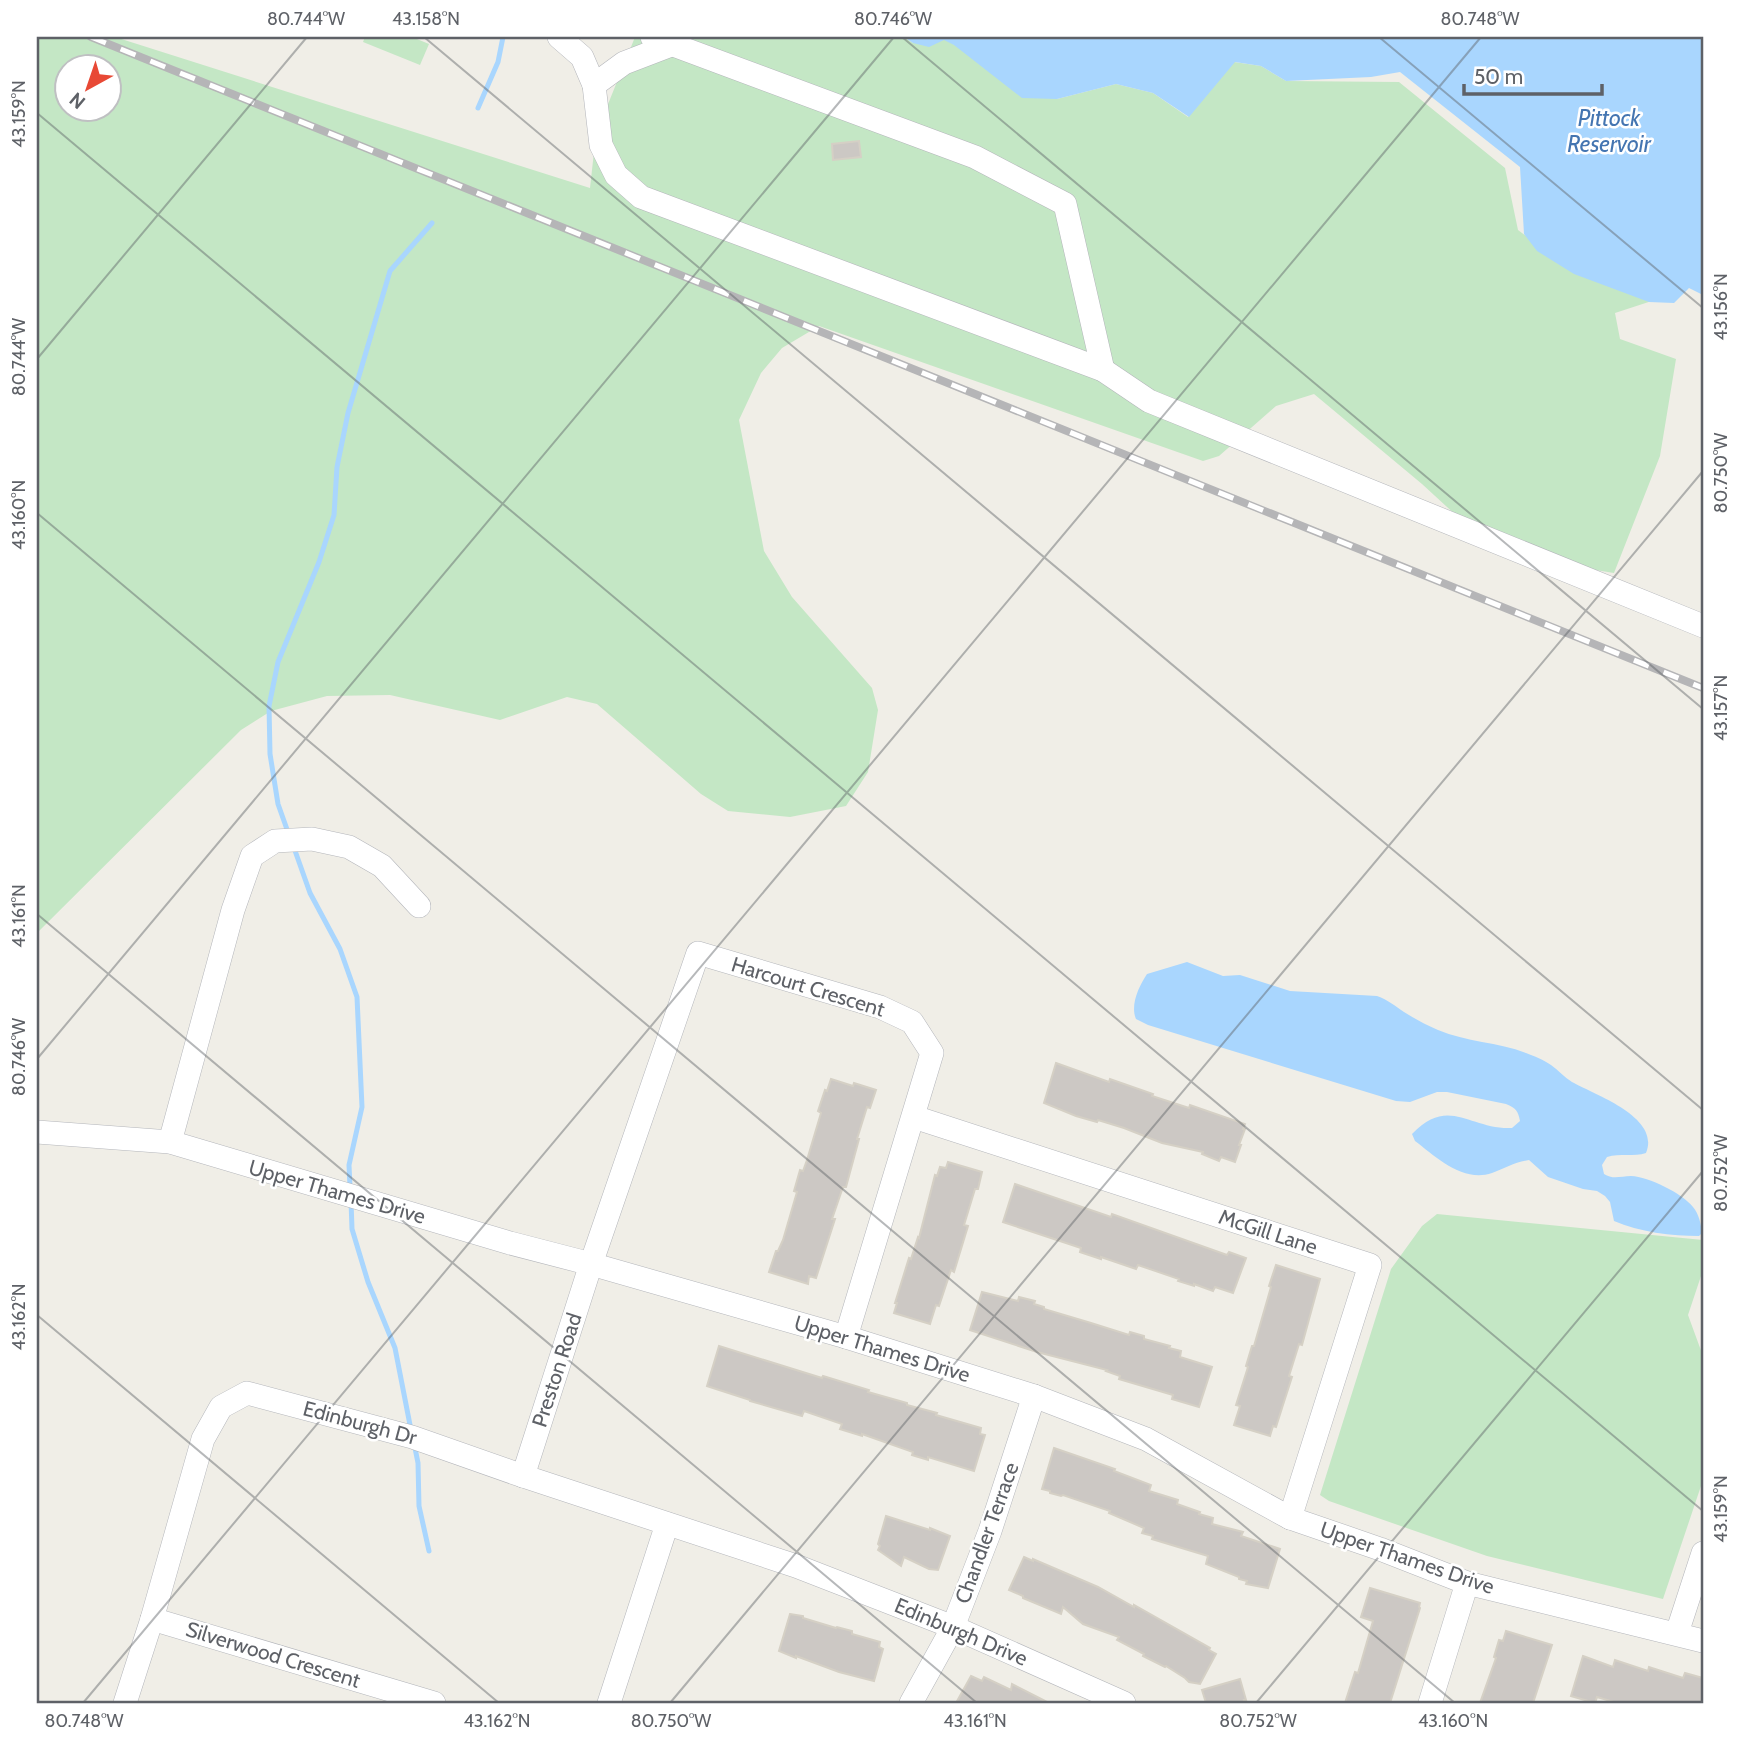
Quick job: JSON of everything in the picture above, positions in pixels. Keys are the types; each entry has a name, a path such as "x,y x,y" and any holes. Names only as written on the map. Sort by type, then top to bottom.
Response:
{"street":[{"path":"559,37 582,57 594,85 601,145 616,176 641,197 1103,370 1149,401 1703,626"},
{"path":"594,85 624,63 662,41 975,157 1065,204 1103,370"},
{"path":"170,1142 233,910 252,856 275,841 312,839 349,847 382,866 419,906"},
{"name":"Harcourt Crescent","path":"591,1264 698,953 880,1007 912,1022 932,1053 846,1337"},
{"name":"McGill Lane","path":"914,1117 1370,1265 1290,1518"},
{"name":"Upper Thames Drive","path":"37,1132 170,1142 510,1243 846,1337 1034,1396 1146,1439 1290,1518 1467,1583 1703,1641"},
{"name":"Preston Road","path":"523,1476 591,1264"},
{"name":"Edinburgh Dr","path":"125,1703 203,1439 222,1407 247,1393 412,1437 796,1566"},
{"name":"Chandler Terrace","path":"911,1703 953,1627 990,1531 1034,1396"},
{"path":"609,1703 667,1524"},
{"path":"1677,1633 1703,1553"},
{"name":"Edinburgh Drive","path":"796,1566 953,1627 1124,1703"},
{"path":"1430,1703 1467,1583"},
{"name":"Silverwood Crescent","path":"152,1619 434,1703"}],"green space":[{"path":"37,37 115,37 590,188 596,134 635,37 904,37 913,43 944,39 1057,99 1116,84 1153,93 1188,117 1234,62 1261,66 1286,81 1399,82 1505,168 1518,230 1549,253 1667,296 1615,313 1620,339 1676,359 1660,456 1614,573 1577,567 1459,518 1314,394 1276,406 1219,456 1203,461 819,326 782,348 761,373 739,420 764,551 792,597 872,688 878,710 868,772 846,806 790,817 728,811 701,794 597,704 567,697 500,720 390,695 327,696 271,711 241,730 37,933"},
{"path":"365,37 412,37 429,44 420,65 363,42"},
{"path":"1437,1214 1703,1240 1703,1270 1688,1315 1703,1356 1703,1480 1663,1599 1487,1556 1329,1501 1320,1495 1391,1269 1422,1226"}],"water":[{"name":"Pittock Reservoir","path":"904,37 1703,37 1703,295 1689,288 1674,303 1649,302 1574,274 1537,251 1524,234 1520,167 1400,72 1371,77 1286,81 1261,66 1235,62 1189,117 1153,93 1116,84 1057,99 1022,98 954,45 944,40 929,47 913,43"},
{"path":"1187,962 1223,976 1240,975 1290,991 1377,996 1438,1030 1515,1049 1545,1061 1572,1082 1623,1109 1644,1129 1648,1140 1646,1153 1607,1157 1602,1165 1604,1174 1614,1177 1638,1177 1673,1191 1695,1210 1702,1233 1699,1236 1645,1231 1614,1221 1610,1202 1605,1196 1597,1191 1548,1177 1529,1160 1481,1175 1460,1171 1450,1167 1415,1141 1412,1134 1425,1123 1449,1115 1512,1128 1520,1121 1514,1108 1506,1104 1447,1092 1437,1092 1410,1102 1396,1101 1148,1025 1136,1019 1135,1002 1147,974"}],"building":[{"path":"859,141 861,157 833,160 832,144"},
{"path":"1056,1063 1245,1124 1235,1162 1221,1157 1219,1161 1202,1154 1203,1152 1162,1143 1044,1103"},
{"path":"831,1079 876,1090 870,1108 867,1107 846,1187 843,1187 832,1219 835,1219 816,1278 809,1276 808,1284 769,1272 783,1240 797,1192 794,1191 800,1170 803,1171 807,1160 821,1113 818,1111"},
{"path":"948,1162 982,1172 964,1225 968,1226 954,1272 951,1270 930,1324 894,1313 895,1303 909,1258 911,1259 919,1238 935,1175 937,1176 940,1167 946,1168"},
{"path":"1015,1184 1111,1217 1112,1214 1227,1255 1229,1252 1246,1258 1233,1293 1215,1287 1213,1291 1194,1286 1138,1265 1136,1269 1101,1259 1080,1252 1081,1248 1003,1222"},
{"path":"1276,1265 1320,1279 1302,1345 1299,1344 1289,1376 1292,1377 1276,1427 1273,1426 1270,1436 1234,1425 1240,1406 1236,1405 1248,1367 1246,1366"},
{"path":"982,1292 1018,1301 1019,1297 1035,1301 1034,1304 1044,1309 1129,1335 1130,1332 1144,1336 1144,1339 1181,1351 1180,1357 1212,1367 1199,1407 1172,1399 1173,1395 1119,1379 1120,1376 1107,1370 1037,1352 970,1330"},
{"path":"719,1346 869,1390 868,1392 981,1428 980,1434 985,1435 974,1471 912,1455 913,1452 840,1429 842,1424 804,1411 802,1416 707,1386"},
{"path":"1054,1448 1115,1469 1114,1471 1151,1485 1149,1491 1178,1500 1177,1504 1213,1518 1212,1524 1243,1532 1241,1536 1280,1549 1268,1588 1246,1584 1247,1581 1239,1577 1206,1564 1208,1556 1152,1539 1153,1536 1142,1533 1144,1528 1109,1513 1110,1511 1042,1489"},
{"path":"886,1516 950,1536 938,1570 929,1569 904,1557 901,1566 878,1550"},
{"path":"1024,1557 1098,1587 1210,1648 1209,1650 1216,1654 1200,1684 1189,1682 1166,1666 1143,1656 1144,1654 1117,1640 1119,1637 1083,1624 1063,1607 1061,1614 1009,1590"},
{"path":"1370,1588 1420,1603 1420,1608 1390,1703 1345,1703 1355,1672 1358,1673 1373,1621 1361,1617"},
{"path":"790,1614 852,1631 852,1634 880,1642 879,1647 883,1649 874,1681 779,1651"},
{"path":"1506,1631 1552,1645 1533,1703 1480,1703 1496,1658 1494,1657 1499,1640 1503,1641"},
{"path":"1583,1656 1613,1667 1615,1660 1648,1671 1649,1667 1683,1678 1685,1673 1703,1678 1703,1703 1617,1703 1597,1697 1595,1703 1571,1696"},
{"path":"971,1676 982,1681 984,1677 1011,1690 1012,1684 1049,1703 956,1703"},
{"path":"1240,1679 1245,1703 1206,1703 1202,1690"}],"waterway":[{"path":"478,108 498,62 503,37"},
{"path":"289,835 278,804 270,754 269,706 278,662 319,562 334,515 337,467 348,413 390,271 432,223"},
{"path":"293,845 310,893 340,949 357,997 362,1107 349,1165 350,1187"},
{"path":"351,1201 352,1229 368,1282 395,1348 411,1430"},
{"path":"414,1443 418,1463 419,1506 429,1551"}],"railway":[{"path":"91,37 1703,688"}]}
